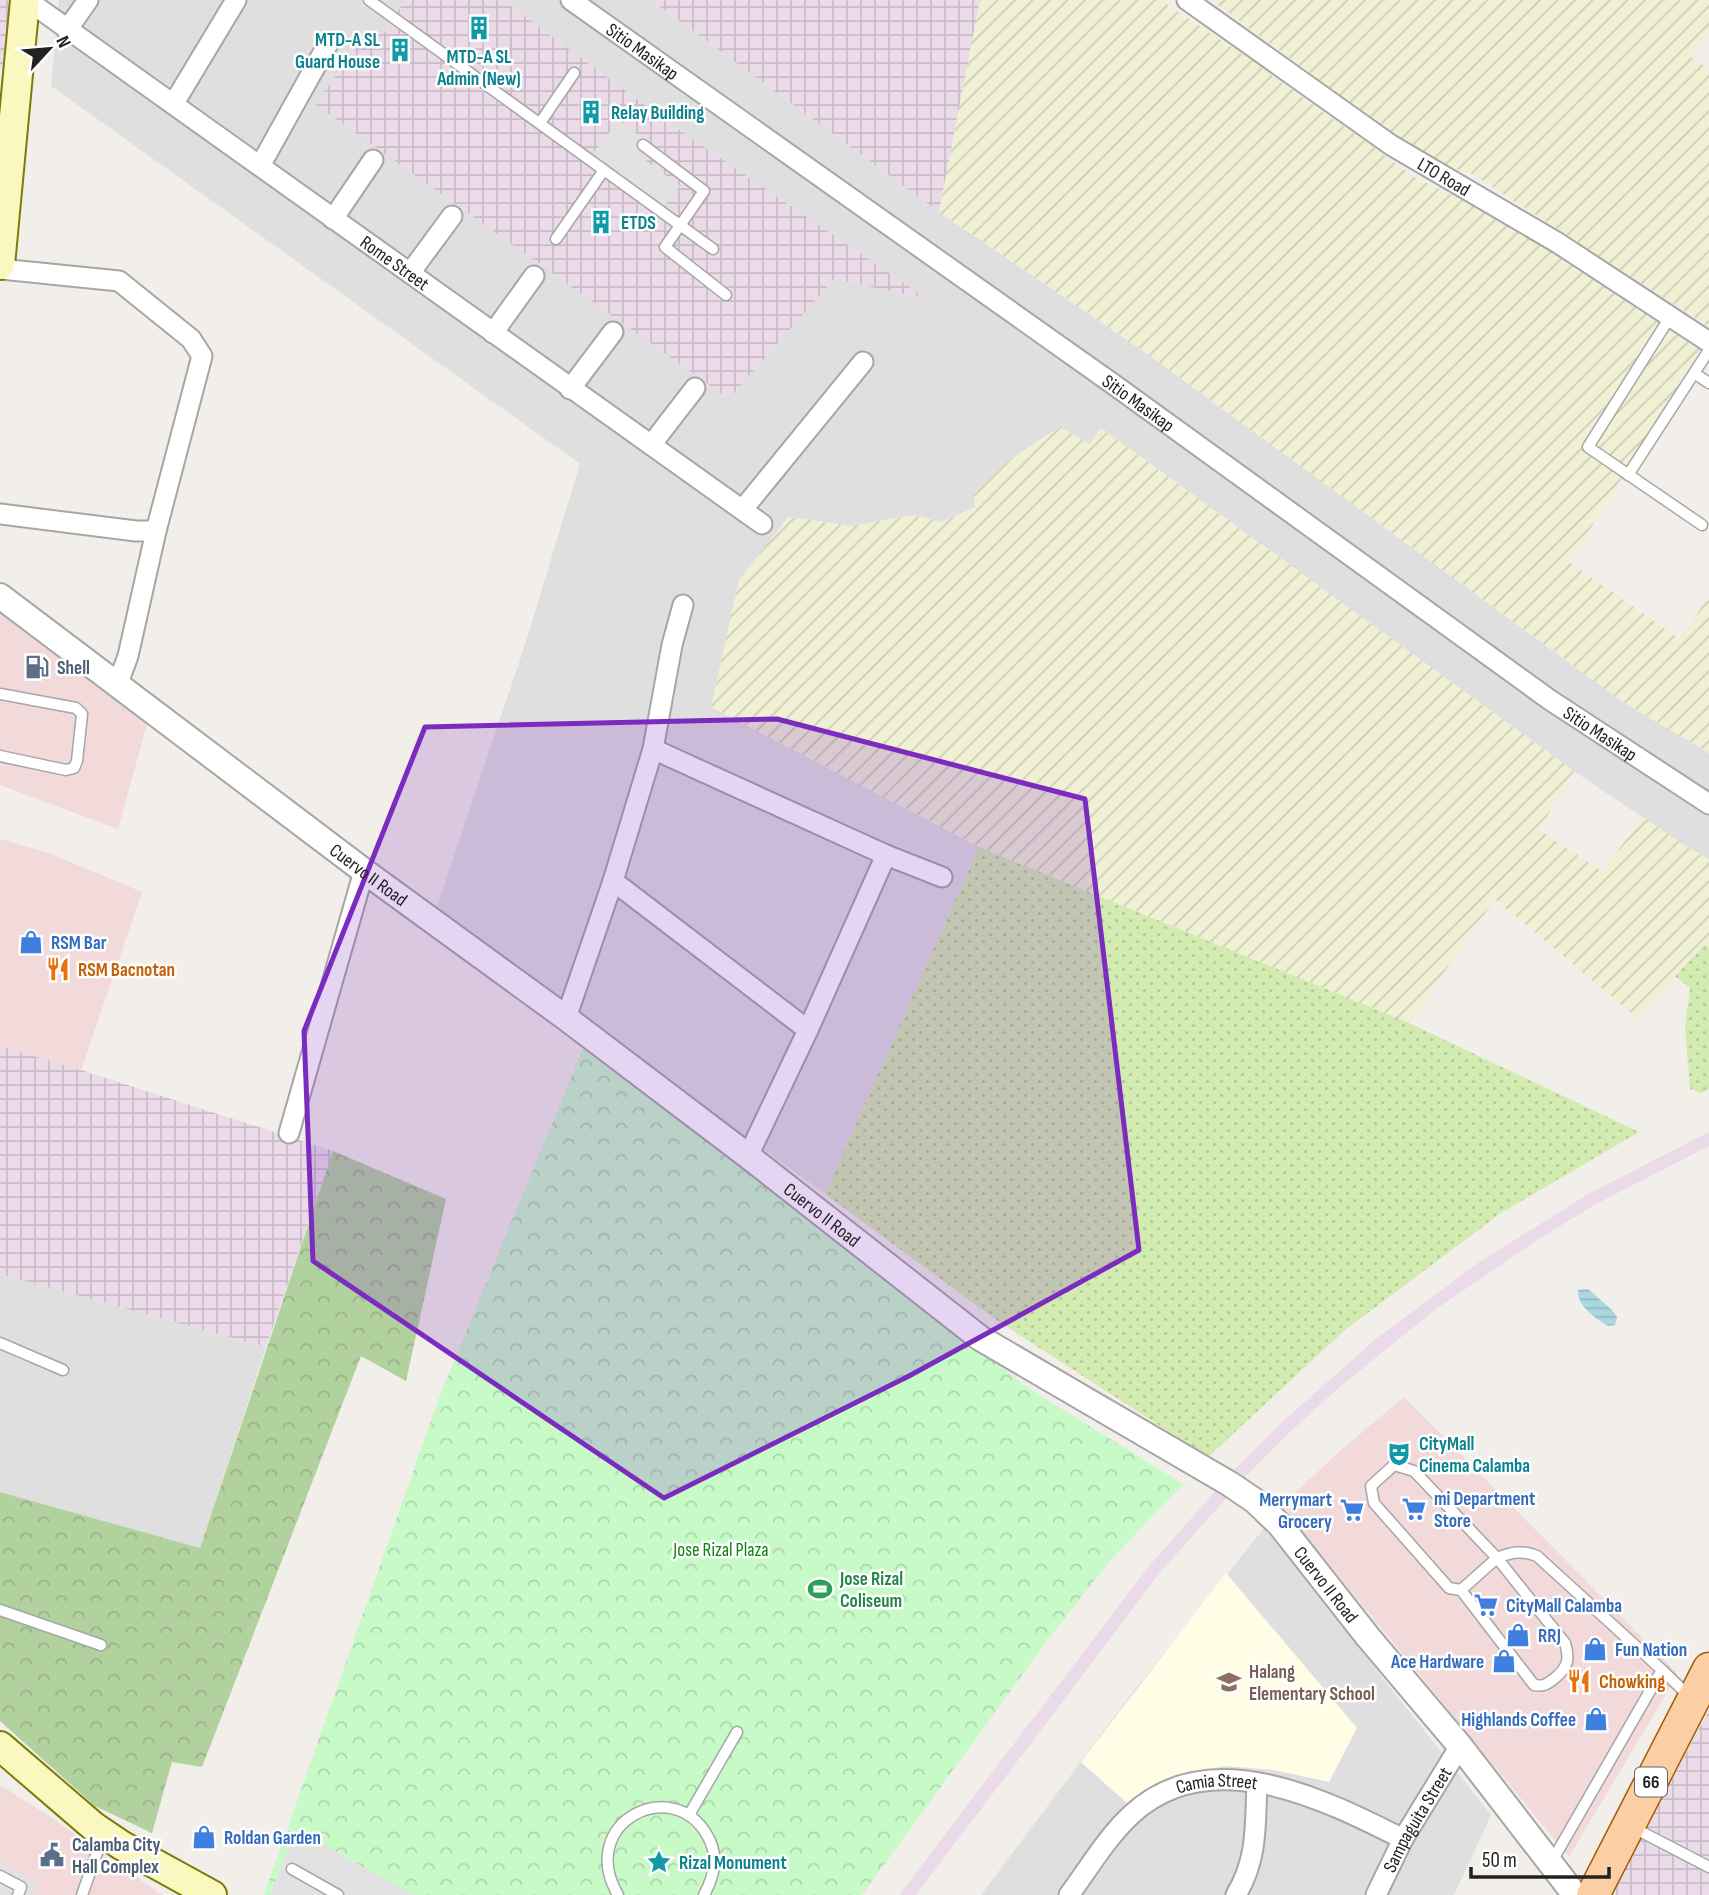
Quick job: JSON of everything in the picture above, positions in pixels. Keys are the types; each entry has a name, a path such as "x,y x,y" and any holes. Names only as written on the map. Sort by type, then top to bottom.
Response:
{"main road":[{"path":"0,267 26,0"},
{"name":"66","path":"1593,1895 1709,1669"},
{"path":"3,1753 104,1833 212,1895"}],"street":[{"name":"Rome Street","path":"26,0 762,524"},
{"path":"67,30 88,0"},
{"path":"174,103 236,0"},
{"name":"Sitio Masikap","path":"571,0 1113,384 1550,700 1709,804"},
{"name":"LTO Road","path":"1187,0 1391,145 1482,201 1558,243 1709,342"},
{"path":"260,166 329,43"},
{"path":"333,219 373,160"},
{"path":"410,273 452,216"},
{"path":"0,267 119,281 191,339 202,356 156,531 128,656 118,683"},
{"path":"493,333 534,276"},
{"path":"570,389 613,332"},
{"path":"743,509 863,362"},
{"path":"652,445 695,388"},
{"path":"0,514 136,531 156,531"},
{"name":"Cuervo II Road","path":"0,596 365,871 566,1018 748,1156 980,1338 1255,1501 1280,1525 1368,1637 1460,1746 1575,1895"},
{"path":"566,1018 613,881 653,749 672,645 683,605"},
{"path":"653,749 886,855 942,877"},
{"path":"748,1156 886,855"},
{"path":"289,1133 365,871"},
{"path":"613,881 808,1030"},
{"name":"Sampaguita Street","path":"1376,1895 1403,1839 1460,1746"},
{"name":"Camia Street","path":"1069,1895 1132,1813 1154,1797 1202,1780 1257,1783 1288,1789 1323,1801 1403,1839"},
{"path":"1236,1895 1253,1856 1257,1783"}],"lane":[{"path":"369,0 713,249"},
{"path":"540,123 574,73"},
{"path":"643,145 704,191 665,247 726,295"},
{"path":"556,239 604,170"},
{"path":"1670,317 1588,447 1702,525"},
{"path":"1628,475 1709,350"},
{"path":"1694,373 1709,383"},
{"path":"0,694 76,708 82,714 74,768 66,770 0,756"},
{"path":"1,1347 63,1370"},
{"path":"1394,1465 1414,1471 1496,1558 1565,1643 1569,1656 1565,1670 1545,1685 1534,1685 1461,1590 1448,1588 1374,1503 1371,1486 1394,1465"},
{"path":"1461,1590 1496,1558 1511,1552 1526,1551 1537,1556 1693,1700"},
{"path":"0,1610 101,1645"},
{"path":"1551,1863 1662,1671"},
{"path":"689,1815 737,1732"},
{"path":"618,1895 610,1881 606,1862 609,1843 619,1826 634,1814 652,1808 671,1808 689,1815 703,1827 712,1844 715,1863 712,1881 704,1895"},
{"path":"1628,1825 1709,1867"},
{"path":"82,1895 104,1833"},
{"path":"292,1869 338,1895"},
{"path":"0,1876 21,1887 18,1895"}],"highlighted area":[{"path":"777,719 1085,799 1139,1250 909,1376 664,1498 313,1261 304,1031 425,727"}],"shaded area":[{"path":"0,0 13,0 5,68 0,68"},
{"path":"59,0 405,0 385,32 729,399 834,279 925,298 669,123 503,0 651,0 939,212 1146,353 1623,702 1709,753 1709,859 1685,846 1574,771 1101,428 1090,444 1059,427 1008,461 974,494 975,507 942,522 912,515 852,526 788,517 711,707 979,847 825,1194 435,912 523,651 580,464 51,86"},
{"path":"405,0 503,0 669,123 927,299 834,279 729,399 315,104 368,32 385,32"},
{"path":"651,0 980,0 939,212"},
{"path":"619,120 646,141 637,154 680,186 664,207 592,155"},
{"name":"Shell","path":"0,610 147,724 118,829 0,785"},
{"name":"RSM Bacnotan","path":"0,839 49,853 142,892 81,1070 0,1046"},
{"path":"0,1046 333,1151 266,1347 0,1274"},
{"path":"1709,1132 1709,1146 1596,1204 1436,1309 1336,1390 1289,1433 1244,1478 1159,1574 916,1895 899,1895 1149,1566 1235,1469 1280,1424 1377,1338 1481,1261 1590,1193"},
{"path":"0,1274 266,1347 200,1548 0,1492"},
{"name":"CityMall Calamba","path":"1404,1397 1678,1674 1569,1857 1281,1506"},
{"path":"1264,1528 1491,1815 1454,1895 981,1895 1133,1692"},
{"name":"Halang Elementary School","path":"1226,1573 1357,1728 1329,1782 1274,1770 1225,1766 1186,1773 1148,1790 1129,1805 1081,1762"},
{"path":"1709,1710 1709,1895 1611,1895"},
{"name":"Calamba City Hall Complex","path":"0,1785 46,1814 162,1895 0,1895"},
{"path":"295,1829 414,1895 270,1895"},
{"path":"0,1862 37,1882 33,1895 0,1895"}],"green space":[{"path":"980,0 1160,0 1248,58 1416,178 1485,210 1708,342 1569,562 1680,639 1709,596 1709,753 1623,702 1146,353 939,212"},
{"path":"1211,0 1709,0 1709,34 1690,56 1709,70 1709,327 1472,174 1426,159"},
{"path":"1060,427 1090,444 1101,428 1574,771 1539,830 1603,872 1642,816 1709,859 1709,947 1705,945 1637,1018 1495,899 1409,1023 979,847 711,707 739,580 788,517 852,526 912,515 942,522 975,508 974,494 1008,461"},
{"path":"979,847 1409,1023 1639,1132 1501,1213 1345,1330 1208,1457 998,1321 825,1194"},
{"path":"1705,944 1709,947 1709,1089 1702,1093 1690,1089 1685,1026 1690,988 1675,976"},
{"name":"Jose Rizal Plaza","path":"583,1049 870,1262 1028,1388 1183,1484 1109,1562 1049,1638 862,1895 264,1895 440,1395"},
{"path":"333,1151 446,1199 406,1381 361,1356 202,1767 172,1762 152,1833 95,1806 0,1721 0,1492 200,1548"}],"water":[{"path":"1588,1289 1612,1310 1617,1317 1615,1325 1608,1326 1583,1306 1578,1290"}],"place":[{"name":"MTD-A SL Admin (New)","path":"479,28"},
{"name":"MTD-A SL Guard House","path":"400,50"},
{"name":"Relay Building","path":"591,112"},
{"name":"ETDS","path":"601,222"},
{"name":"Shell","path":"37,667"},
{"name":"RSM Bar","path":"31,942"},
{"name":"RSM Bacnotan","path":"58,969"},
{"name":"CityMall Cinema Calamba","path":"1399,1454"},
{"name":"mi Department Store","path":"1414,1509"},
{"name":"Merrymart Grocery","path":"1352,1510"},
{"name":"Jose Rizal Coliseum","path":"820,1589"},
{"name":"CityMall Calamba","path":"1486,1605"},
{"name":"RRJ","path":"1518,1635"},
{"name":"Fun Nation","path":"1595,1649"},
{"name":"Ace Hardware","path":"1504,1661"},
{"name":"Chowking","path":"1579,1681"},
{"name":"Halang Elementary School","path":"1229,1682"},
{"name":"Highlands Coffee","path":"1596,1719"},
{"name":"Roldan Garden","path":"204,1837"},
{"name":"Calamba City Hall Complex","path":"52,1855"},
{"name":"Rizal Monument","path":"659,1862"}]}
